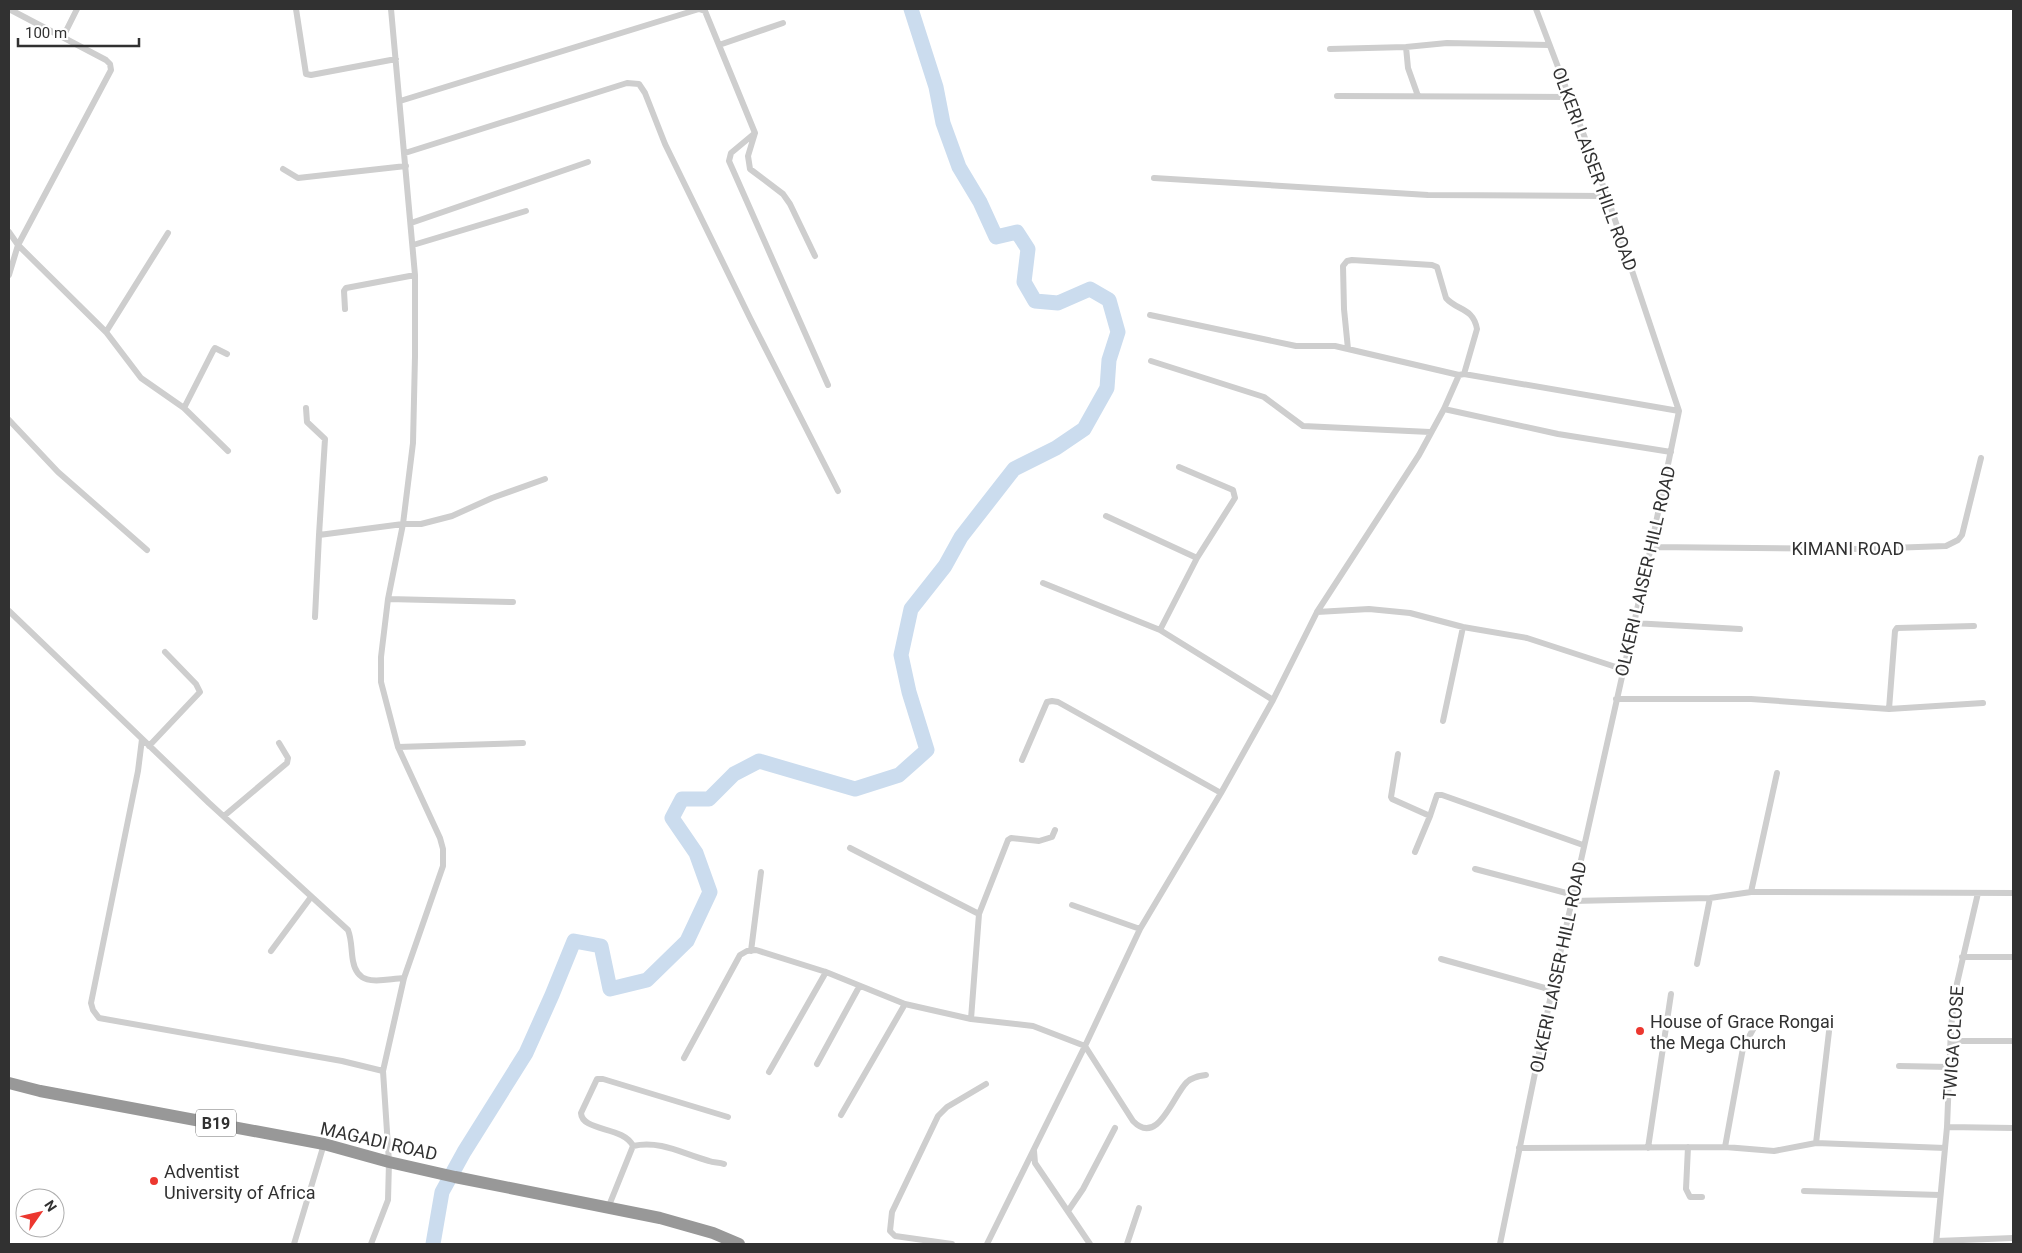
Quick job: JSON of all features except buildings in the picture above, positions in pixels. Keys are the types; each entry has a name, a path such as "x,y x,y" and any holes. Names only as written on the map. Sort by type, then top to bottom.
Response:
{"highway":[{"name":"MAGADI ROAD","path":"9,1083 40,1091 324,1144 389,1162 455,1177 686,1226 713,1233 739,1244"}],"street":[{"path":"9,9 106,60 110,64 110,70 18,245 9,275"},
{"path":"64,38 77,9"},
{"path":"296,9 306,74 311,75 396,59"},
{"path":"370,1244 388,1200 389,1162 383,1071 404,978 443,866 443,850 440,838 398,747 381,682 381,657 388,599 403,524 412,443 415,275 391,9"},
{"path":"400,101 699,9 705,11 756,133 748,156 750,169 783,194 815,256"},
{"name":"OLKERI LAISER HILL ROAD","path":"1500,1244 1583,845 1651,547 1679,411 1607,196 1536,9"},
{"path":"719,45 783,23"},
{"path":"1330,49 1447,44 1549,45"},
{"path":"1406,47 1408,68 1418,96"},
{"path":"405,153 627,83 639,84 645,92 665,144 750,318 838,491"},
{"path":"1337,96 1570,97"},
{"path":"756,133 731,153 728,161 828,385"},
{"path":"411,223 588,162"},
{"path":"283,169 298,178 406,166"},
{"path":"1154,178 1428,195 1607,196"},
{"path":"413,245 526,211"},
{"path":"9,232 18,245 106,332 141,378 184,408 228,451"},
{"path":"106,332 168,233"},
{"path":"987,1244 1085,1046 1140,929 1221,794 1273,700 1317,612 1419,455 1462,374 1477,329 1467,311 1446,298 1437,267 1432,265 1352,260 1344,266 1348,349"},
{"path":"345,309 344,291 346,288 415,275"},
{"path":"1150,315 1296,346 1335,346 1462,374 1679,411"},
{"path":"184,408 215,348 227,354"},
{"path":"1151,361 1264,397 1303,426 1430,432"},
{"path":"306,408 307,422 325,439 315,617"},
{"path":"1444,409 1558,434 1671,452"},
{"path":"9,420 58,472 146,550"},
{"name":"KIMANI ROAD","path":"1651,547 1862,548 1946,546 1958,540 1962,535 1980,458"},
{"path":"1160,630 1197,558 1235,498 1234,490 1180,467"},
{"path":"319,534 403,524 421,524 452,516 492,498 545,479"},
{"path":"1106,516 1197,558"},
{"path":"1043,584 1160,630 1273,700"},
{"path":"388,599 513,602"},
{"path":"1317,612 1369,609 1410,613 1463,627 1527,638 1622,670"},
{"path":"9,611 149,746 348,930 351,938 353,962 358,976 366,980 404,978"},
{"path":"1633,623 1740,629"},
{"path":"1889,709 1895,632 1897,628 1974,626"},
{"path":"1443,721 1463,627"},
{"path":"149,746 200,692 196,684 165,652"},
{"path":"1616,699 1751,699 1889,709 1984,704"},
{"path":"1022,760 1047,702 1052,700 1221,794"},
{"path":"142,739 138,772 91,1003 93,1010 99,1018 342,1061 383,1071"},
{"path":"224,816 287,763 288,758 279,743"},
{"path":"398,747 523,744"},
{"path":"1398,754 1391,797 1430,816"},
{"path":"1751,892 1777,773"},
{"path":"1415,852 1437,795 1442,795 1583,845"},
{"path":"972,1019 979,914 1010,838 1039,841 1052,836 1055,830"},
{"path":"850,848 979,914"},
{"path":"1474,868 1573,898 1710,898 1751,892 2013,893"},
{"path":"751,950 761,872"},
{"name":"TWIGA CLOSE","path":"1936,1243 1947,1127 1951,1028 1955,992 1978,893"},
{"path":"271,951 312,897"},
{"path":"1697,964 1710,898"},
{"path":"1072,905 1140,929"},
{"path":"684,1058 740,955 756,950 826,972 858,987 905,1004 972,1019 1033,1026 1085,1046 1133,1121 1148,1128 1159,1123 1177,1092 1188,1081 1206,1075"},
{"path":"1962,957 2013,957"},
{"path":"1441,959 1552,990"},
{"path":"769,1072 826,972"},
{"path":"817,1064 858,987"},
{"path":"1648,1148 1671,994"},
{"path":"841,1115 905,1004"},
{"path":"1725,1147 1742,1054 1758,1020"},
{"path":"1816,1143 1830,1023"},
{"path":"1951,1041 2013,1041"},
{"path":"1898,1066 1950,1067"},
{"path":"608,1208 633,1146 630,1140 622,1134 585,1123 581,1118 581,1113 599,1078 728,1117"},
{"path":"952,1244 896,1236 890,1231 892,1212 938,1116 954,1102 986,1084"},
{"path":"1947,1127 2013,1128"},
{"path":"1068,1210 1083,1189 1115,1128"},
{"path":"1519,1148 1725,1147 1774,1151 1816,1143 1945,1148"},
{"path":"294,1244 324,1144"},
{"path":"633,1146 645,1144 665,1146 709,1162 724,1164"},
{"path":"1688,1147 1686,1189 1690,1197 1702,1196"},
{"path":"1033,1150 1035,1163 1090,1244"},
{"path":"1804,1191 1940,1195"},
{"path":"1127,1244 1138,1208"},
{"path":"1936,1243 2013,1238"}],"waterway":[{"path":"433,1244 442,1192 464,1152 526,1053 574,941 601,946 610,989 647,980 687,941 710,892 696,853 672,818 682,799 709,799 734,774 759,761 855,789 899,775 927,750 909,692 901,655 911,609 945,566 961,537 1014,469 1056,448 1084,429 1107,388 1109,360 1118,332 1109,300 1090,289 1058,303 1035,301 1024,282 1028,249 1017,232 996,237 980,202 959,167 943,123 936,87 911,9"}],"place":[{"name":"House of Grace Rongai the Mega Church","path":"1640,1031"},
{"name":"Adventist University of Africa","path":"154,1181"}]}
